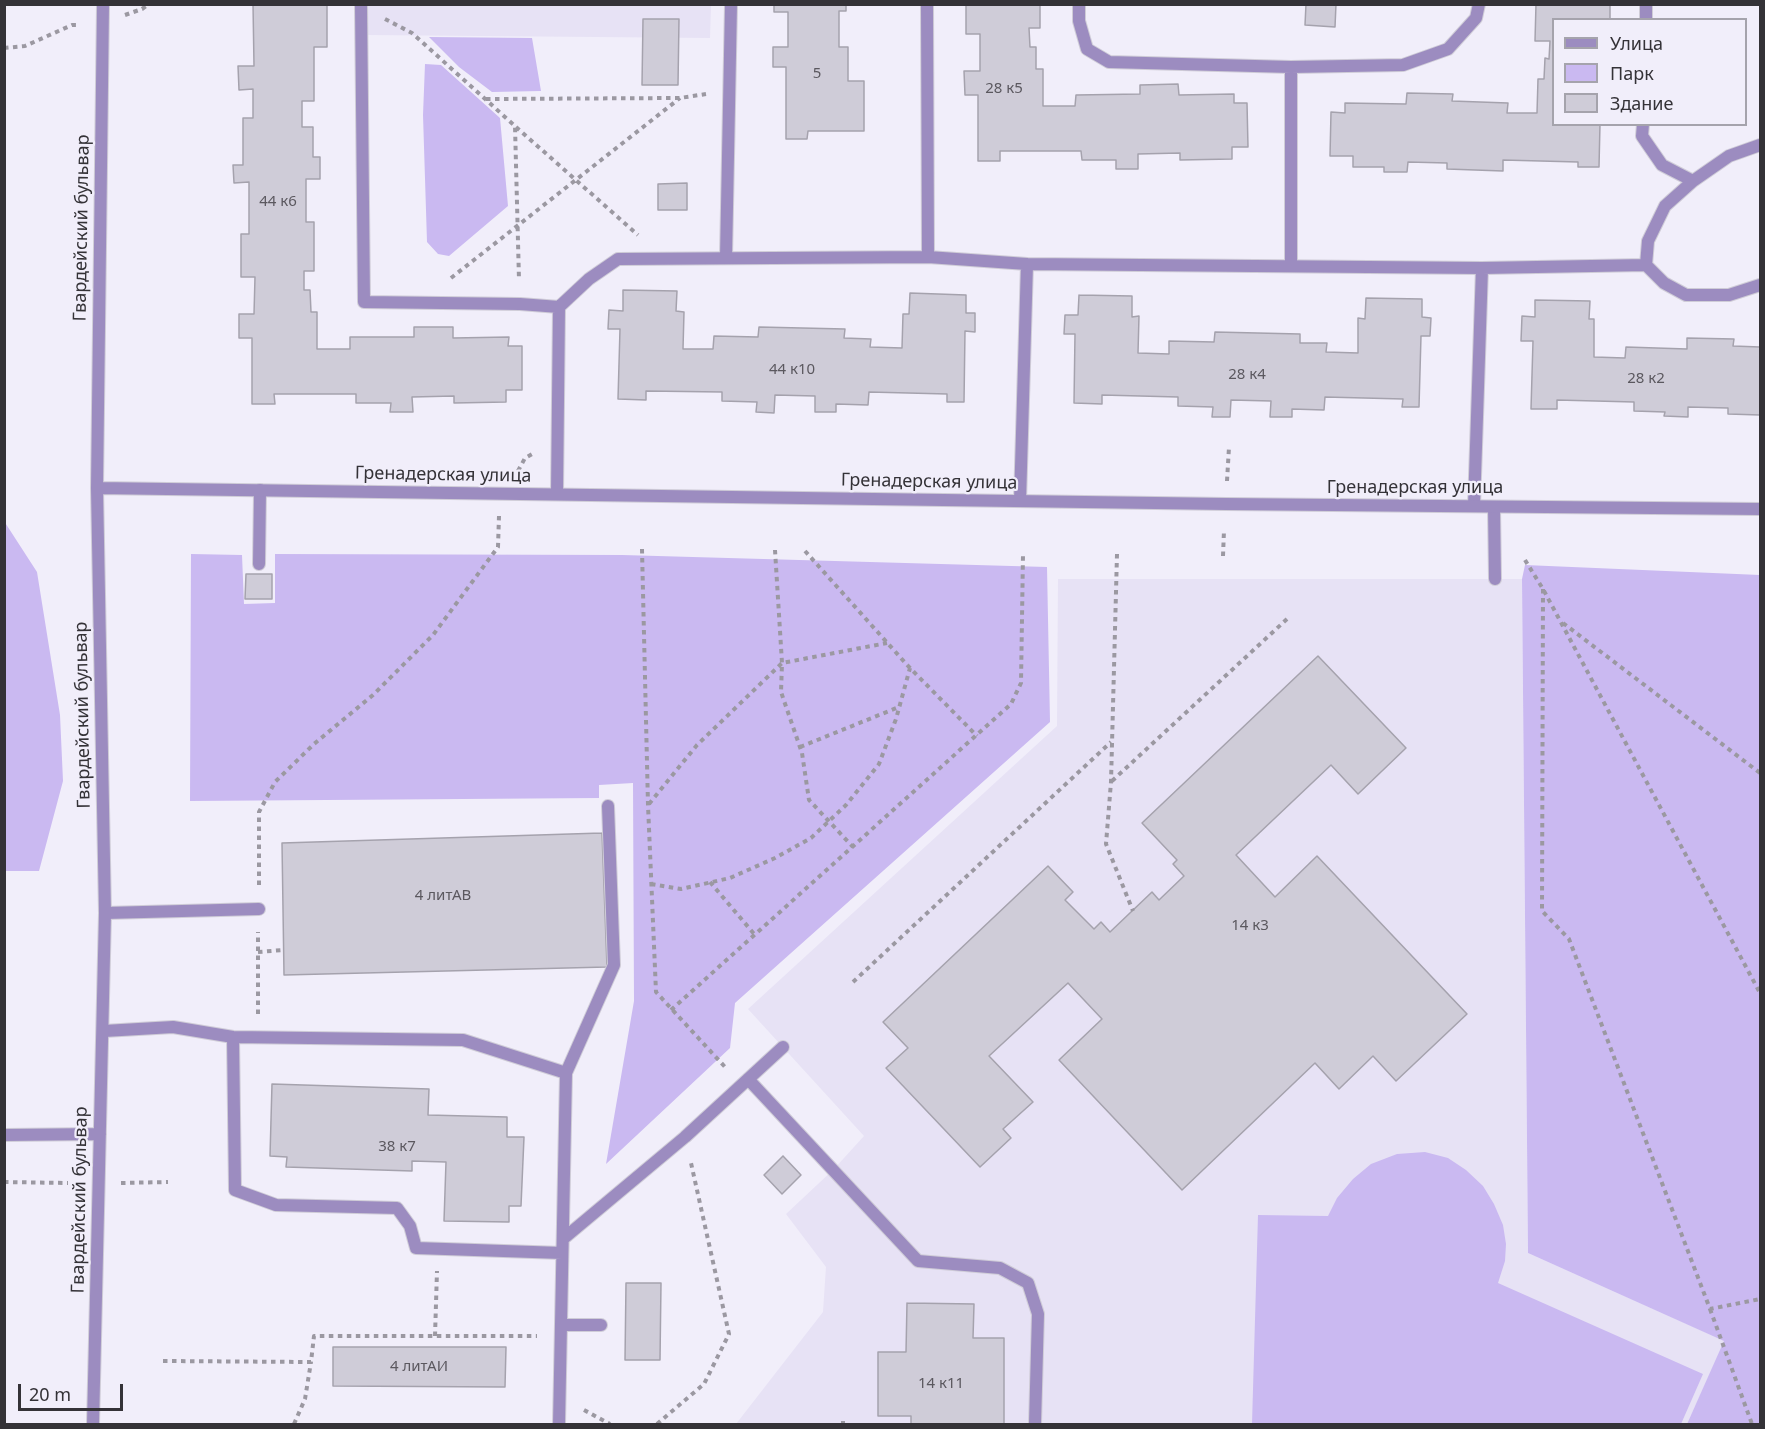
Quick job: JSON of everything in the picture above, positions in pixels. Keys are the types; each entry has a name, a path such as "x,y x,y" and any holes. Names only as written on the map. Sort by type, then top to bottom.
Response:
{"street":[{"name":"Гвардейский бульвар","path":"93,1425 105,913 97,488 103,4"},
{"path":"726,258 731,4"},
{"path":"927,4 928,257"},
{"path":"1079,4 1079,21 1087,49 1109,62 1291,68 1402,64 1448,48 1476,18 1479,4"},
{"path":"361,6 364,302 520,304 559,307"},
{"path":"1291,68 1291,266"},
{"path":"1643,126 1642,136 1662,165 1693,181"},
{"path":"1646,265 1648,241 1665,206 1693,181 1729,156 1761,145"},
{"path":"557,494 559,307 589,279 618,259 928,257 1026,264 1482,268 1646,265 1664,283 1686,295 1729,295 1761,285"},
{"path":"1020,501 1026,264"},
{"path":"1474,506 1482,268"},
{"name":"Гренадерская улица","path":"97,488 1761,509"},
{"path":"259,564 260,490"},
{"path":"1494,507 1495,579"},
{"path":"559,1425 566,1073 614,965 608,806"},
{"path":"105,913 259,909"},
{"path":"104,1031 173,1027 234,1036 463,1040 566,1073"},
{"path":"234,1036 235,1190 276,1205 397,1208 410,1226 416,1248 562,1253"},
{"path":"563,1239 685,1137 783,1047"},
{"path":"745,1082 918,1261 1000,1268 1028,1283 1038,1314 1035,1425"},
{"path":"4,1135 100,1134"},
{"path":"561,1330 601,1325"}],"path":[{"path":"361,6 412,33 665,258"},
{"path":"420,302 680,98 485,99"},
{"path":"515,126 520,304"},
{"path":"259,812 275,782 314,744 373,694 433,635 498,547 499,511 504,494 525,458 558,439"},
{"path":"1227,490 1229,447"},
{"path":"1223,556 1224,530"},
{"path":"642,549 648,805 656,992 671,1010 745,1082"},
{"path":"776,550 782,663 781,692 800,747 808,800 853,847"},
{"path":"805,551 910,668 977,736"},
{"path":"671,1010 1011,704 1021,683 1023,554"},
{"path":"1118,555 1111,782 1106,844 1133,911"},
{"path":"1525,560 1560,620 1761,993"},
{"path":"1543,589 1542,911 1569,939 1752,1425"},
{"path":"1111,782 1287,619"},
{"path":"1560,620 1761,773"},
{"path":"648,805 697,745 782,663 888,643"},
{"path":"651,884 681,889 730,878 776,858 810,838 846,806 879,765 910,668"},
{"path":"800,747 899,706"},
{"path":"853,982 1111,741"},
{"path":"710,882 755,935"},
{"path":"258,952 283,950"},
{"path":"657,1425 704,1384 729,1334 685,1137"},
{"path":"4,1182 68,1183"},
{"path":"121,1183 168,1182"},
{"path":"435,1336 437,1249"},
{"path":"1710,1310 1761,1299"},
{"path":"294,1425 305,1400 314,1336 435,1336 561,1330"},
{"path":"163,1361 311,1362"}],"shaded area":[{"path":"368,5 711,5 710,38 367,35"},
{"path":"1058,579 1522,579 1528,1253 1725,1341 1687,1424 736,1424 823,1312 826,1267 786,1214 834,1169 864,1136 748,1009 1057,726"}],"green space":[{"path":"429,37 532,38 541,91 492,92 459,67"},
{"path":"425,64 441,65 500,118 508,206 449,256 438,254 427,242 423,115"},
{"path":"4,521 37,572 60,715 63,781 39,871 5,871"},
{"path":"191,554 242,555 244,604 275,603 275,554 622,555 1047,567 1050,722 735,1003 730,1048 606,1164 634,1001 633,783 599,785 599,798 190,801"},
{"path":"1525,565 1760,575 1760,1424 1687,1424 1724,1341 1528,1253 1522,579"},
{"path":"1425,1152 1448,1158 1466,1170 1483,1186 1494,1204 1503,1225 1506,1244 1505,1261 1498,1283 1703,1374 1681,1424 1252,1424 1258,1215 1328,1216 1337,1198 1353,1179 1371,1164 1397,1154"}],"building":[{"path":"253,4 327,4 327,47 314,47 314,101 302,101 302,127 313,127 313,157 320,157 320,179 306,179 306,222 314,222 314,271 304,271 304,290 310,290 311,312 317,312 317,349 350,349 350,337 414,337 414,327 453,327 453,338 509,337 508,346 522,346 522,390 506,390 506,402 454,403 454,396 412,397 413,412 390,412 391,403 356,403 356,394 274,394 275,404 252,404 252,338 239,338 239,314 254,314 255,277 241,277 241,234 249,234 249,182 234,183 233,165 243,165 243,118 253,118 253,89 239,90 238,66 254,66"},
{"path":"774,4 846,4 846,11 839,11 839,47 848,47 848,81 864,81 864,131 808,131 807,139 786,139 786,67 773,67 773,47 788,47 788,12 774,12"},
{"path":"966,4 1040,4 1040,28 1029,28 1030,47 1036,47 1036,69 1043,69 1043,106 1075,106 1076,95 1140,94 1140,85 1178,84 1179,95 1234,94 1234,103 1247,103 1248,147 1232,147 1232,159 1180,160 1180,153 1138,154 1138,169 1116,169 1116,160 1082,160 1081,151 1000,151 1000,161 978,161 978,95 965,95 964,71 980,71 980,34 966,34"},
{"path":"1306,4 1336,4 1335,27 1305,25"},
{"path":"1536,4 1610,4 1610,18 1552,18 1552,126 1600,126 1599,167 1578,167 1578,162 1503,160 1503,171 1447,169 1447,163 1408,162 1407,172 1384,172 1384,167 1353,167 1353,156 1330,156 1331,112 1345,113 1345,103 1406,104 1407,93 1453,94 1452,101 1508,103 1507,113 1537,113 1538,79 1544,79 1545,58 1549,59 1550,41 1535,41"},
{"path":"643,19 679,19 678,85 642,85"},
{"path":"687,183 687,210 658,210 658,184"},
{"path":"623,290 677,291 676,311 684,312 683,349 713,349 714,336 758,337 759,327 845,329 844,338 871,339 870,347 902,348 903,314 909,314 910,293 966,295 966,313 975,313 975,332 965,331 964,402 947,402 947,394 869,392 868,405 836,404 836,412 815,412 815,396 775,395 774,413 756,412 757,402 722,401 722,392 646,391 646,400 618,399 620,329 608,329 609,310 623,311"},
{"path":"1079,295 1132,296 1132,317 1139,316 1138,353 1169,354 1169,341 1214,342 1215,332 1300,334 1300,343 1327,343 1326,352 1358,353 1358,318 1365,319 1366,298 1422,299 1422,317 1431,318 1430,336 1421,336 1419,407 1402,407 1403,399 1325,397 1324,410 1292,409 1292,417 1270,417 1271,401 1231,400 1230,417 1212,417 1213,407 1178,406 1178,397 1102,395 1102,404 1074,403 1075,334 1064,334 1065,315 1078,315"},
{"path":"1535,300 1590,301 1589,319 1594,319 1594,357 1625,358 1626,347 1687,349 1687,338 1734,339 1733,346 1760,347 1760,415 1728,414 1728,408 1688,407 1688,417 1664,416 1665,412 1634,411 1634,402 1557,400 1557,409 1531,409 1533,341 1521,341 1522,316 1535,317"},
{"path":"246,574 272,574 272,599 245,599"},
{"path":"1318,656 1406,748 1358,794 1331,765 1236,855 1275,897 1317,856 1467,1014 1396,1081 1373,1056 1339,1089 1315,1063 1182,1190 1059,1060 1102,1019 1068,983 989,1056 1033,1102 1003,1129 1011,1138 980,1167 886,1068 908,1048 883,1022 1048,866 1073,892 1065,900 1094,929 1101,922 1110,932 1152,892 1159,900 1184,876 1173,864 1177,860 1142,823"},
{"path":"602,833 607,967 284,975 282,843"},
{"path":"272,1084 429,1089 428,1115 507,1117 507,1137 524,1137 521,1206 509,1206 509,1222 444,1221 446,1162 412,1161 412,1171 286,1167 287,1157 270,1156"},
{"path":"783,1156 801,1175 782,1194 764,1175"},
{"path":"626,1283 661,1283 660,1360 625,1360"},
{"path":"907,1303 974,1304 973,1338 1004,1338 1004,1424 911,1424 911,1416 878,1416 878,1352 906,1352"},
{"path":"333,1347 506,1347 505,1387 333,1386"}]}
